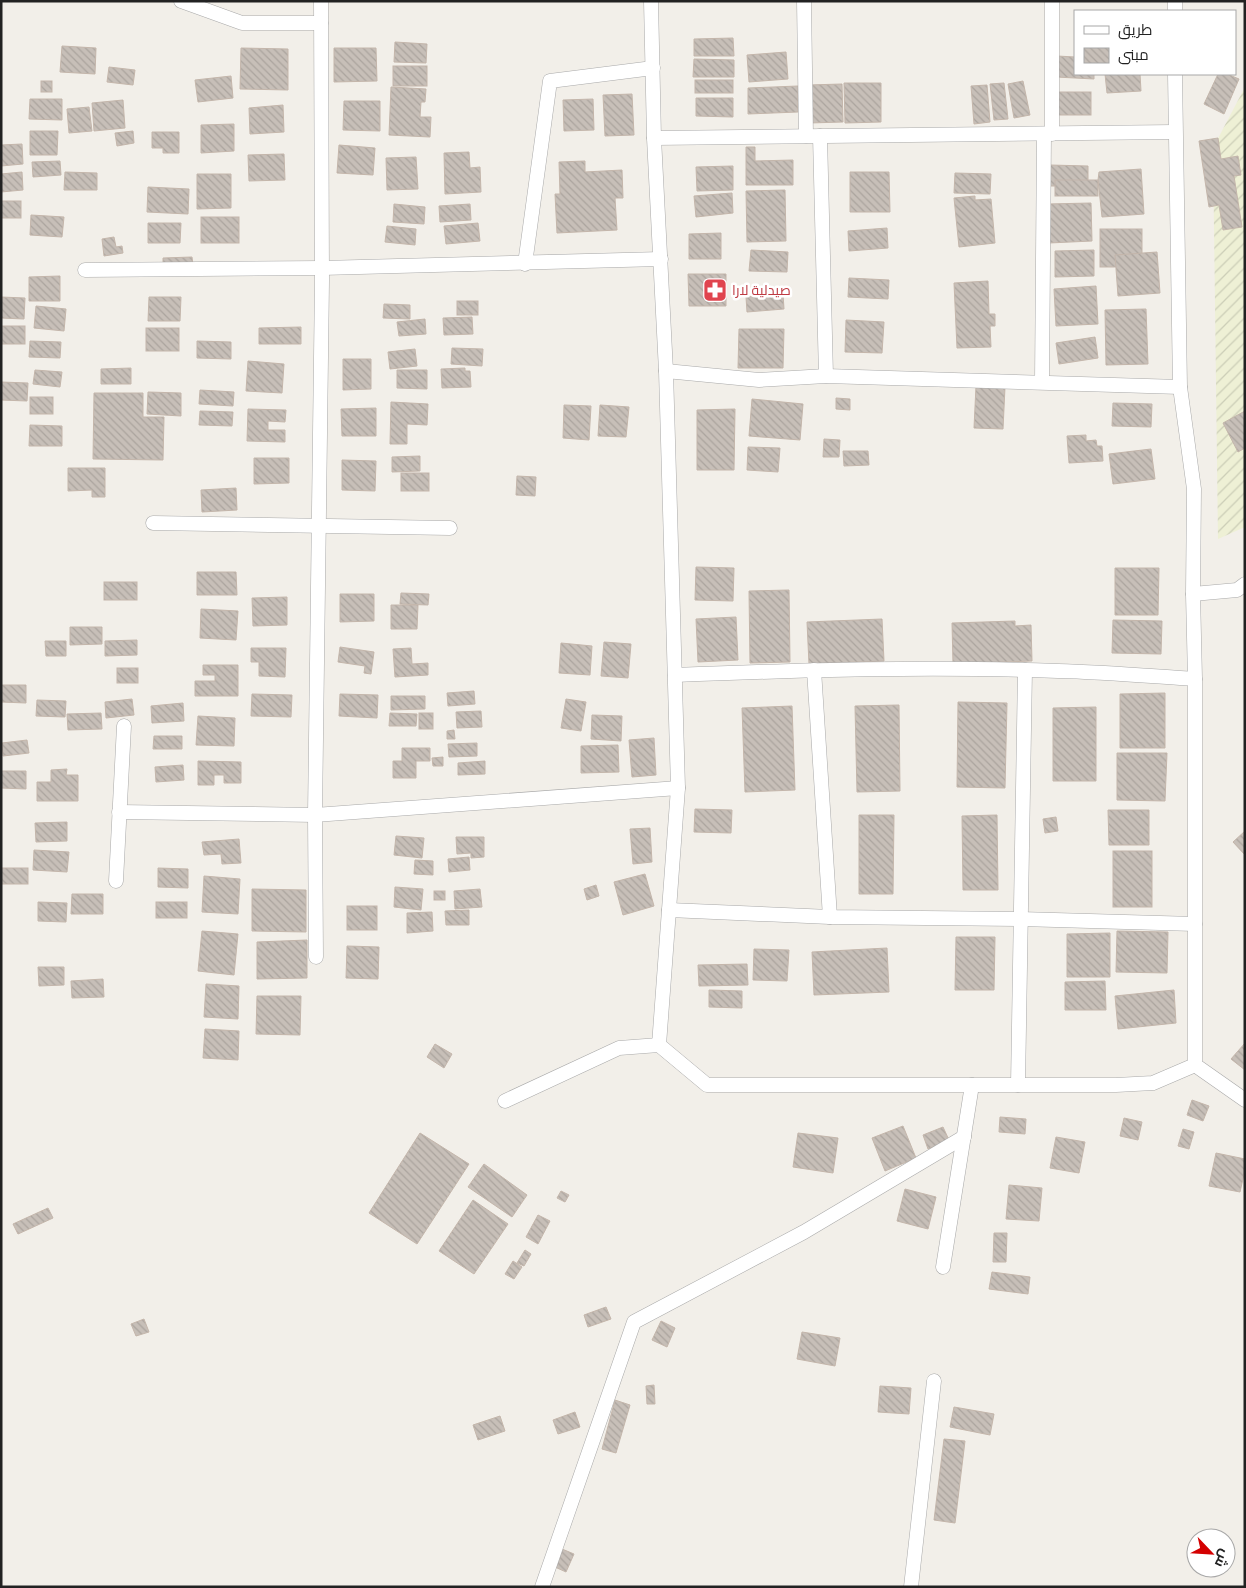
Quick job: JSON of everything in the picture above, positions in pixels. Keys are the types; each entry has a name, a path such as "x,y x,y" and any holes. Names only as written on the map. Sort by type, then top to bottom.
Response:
{"street":[{"path":"181,1 242,23 321,23"},
{"path":"316,957 315,814 322,268 321,1"},
{"path":"651,1 654,138 666,371 678,788 659,1044"},
{"path":"804,1 806,136"},
{"path":"1042,382 1052,1"},
{"path":"525,264 550,81 653,68"},
{"path":"1175,75 1180,387 1194,489 1195,1065"},
{"path":"654,138 1175,132"},
{"path":"820,136 826,376"},
{"path":"85,270 322,268 661,259"},
{"path":"666,371 759,380 826,376 1180,387"},
{"path":"153,523 450,528"},
{"path":"1193,594 1237,590 1245,584"},
{"path":"675,675 932,668 1059,670 1195,679"},
{"path":"814,670 830,917"},
{"path":"1018,1085 1025,670"},
{"path":"116,881 124,726"},
{"path":"119,812 315,814 678,788"},
{"path":"669,910 830,917 1020,919 1195,924"},
{"path":"505,1101 618,1048 659,1044 706,1085 1116,1085 1153,1083 1195,1065"},
{"path":"1195,1065 1245,1100"},
{"path":"943,1267 972,1085"},
{"path":"542,1587 634,1322 804,1232 964,1137"},
{"path":"910,1587 934,1381"}],"green space":[{"path":"1245,87 1245,527 1218,539 1213,148"}],"building":[{"path":"733,38 734,56 694,56 694,39"},
{"path":"395,42 427,44 426,63 394,62"},
{"path":"62,46 96,48 95,74 60,72"},
{"path":"241,48 288,49 288,90 240,89"},
{"path":"334,48 376,48 377,81 334,82"},
{"path":"786,52 788,79 749,82 747,55"},
{"path":"1057,56 1074,57 1074,75 1094,75 1094,79 1056,77"},
{"path":"694,59 734,60 734,77 693,77"},
{"path":"393,66 427,66 427,86 393,86"},
{"path":"109,67 135,70 133,85 107,82"},
{"path":"1105,75 1140,75 1141,91 1107,93"},
{"path":"1218,75 1229,75 1239,79 1224,114 1204,104"},
{"path":"231,76 233,98 198,102 195,80"},
{"path":"695,80 733,80 733,93 695,93"},
{"path":"41,81 52,81 52,92 41,92"},
{"path":"1023,81 1030,115 1014,118 1008,84"},
{"path":"844,83 881,83 881,122 845,123"},
{"path":"1004,83 1008,119 994,120 990,84"},
{"path":"842,84 843,122 809,123 808,85"},
{"path":"987,85 990,122 974,124 971,86"},
{"path":"798,86 798,112 748,114 748,88"},
{"path":"391,87 426,89 425,102 421,102 420,117 431,117 430,137 389,135"},
{"path":"1051,92 1091,92 1091,115 1051,115"},
{"path":"632,94 634,135 605,136 603,95"},
{"path":"696,98 733,98 733,117 696,116"},
{"path":"30,99 62,99 62,120 29,119"},
{"path":"593,99 594,130 564,131 563,100"},
{"path":"123,100 125,128 94,131 92,103"},
{"path":"344,101 380,101 380,131 343,130"},
{"path":"283,105 284,132 250,134 249,108"},
{"path":"89,107 92,131 69,133 67,109"},
{"path":"234,124 234,151 201,153 201,125"},
{"path":"30,131 58,131 57,155 30,155"},
{"path":"133,131 134,143 117,146 115,133"},
{"path":"152,132 179,132 179,153 163,153 163,148 152,148"},
{"path":"1218,138 1221,159 1238,156 1241,175 1234,176 1242,227 1223,230 1219,205 1209,207 1199,141"},
{"path":"22,144 23,164 1,166 1,145"},
{"path":"339,145 375,148 373,175 337,173"},
{"path":"746,147 755,147 755,161 793,160 793,185 746,185"},
{"path":"469,152 470,168 480,167 481,192 445,194 444,153"},
{"path":"284,154 285,180 249,181 248,155"},
{"path":"416,157 418,189 387,190 386,158"},
{"path":"60,161 61,175 33,177 32,162"},
{"path":"585,161 585,172 622,170 623,198 615,198 617,230 557,233 555,194 560,194 559,162"},
{"path":"1050,165 1088,166 1088,186 1050,186"},
{"path":"733,166 733,190 697,191 696,167"},
{"path":"1141,169 1144,214 1102,217 1098,180 1099,172"},
{"path":"22,172 23,190 1,192 1,174"},
{"path":"65,172 97,173 97,190 64,190"},
{"path":"850,172 889,172 890,212 850,212"},
{"path":"955,173 991,174 990,194 954,193"},
{"path":"197,174 231,174 231,208 197,209"},
{"path":"1055,180 1098,180 1098,196 1055,196"},
{"path":"148,187 189,189 188,214 147,212"},
{"path":"785,190 786,241 747,242 746,191"},
{"path":"732,193 733,213 696,217 694,196"},
{"path":"975,196 975,200 991,199 995,243 959,247 954,198"},
{"path":"1,201 21,201 21,218 1,218"},
{"path":"1091,203 1092,241 1049,243 1047,204"},
{"path":"394,204 425,207 424,224 393,222"},
{"path":"470,204 471,220 440,222 439,206"},
{"path":"31,215 64,217 62,237 30,235"},
{"path":"201,217 239,217 239,243 201,243"},
{"path":"148,223 181,223 180,243 148,243"},
{"path":"478,223 480,241 446,244 444,226"},
{"path":"387,226 416,229 415,245 385,242"},
{"path":"887,228 888,248 849,251 848,231"},
{"path":"1100,229 1142,229 1142,267 1100,267"},
{"path":"721,233 721,259 689,259 689,234"},
{"path":"114,237 116,247 122,246 123,253 104,256 102,239"},
{"path":"751,250 788,252 787,272 749,271"},
{"path":"1094,250 1094,276 1055,277 1055,251"},
{"path":"1157,252 1160,293 1118,296 1115,255"},
{"path":"192,257 193,265 163,266 163,258"},
{"path":"688,274 726,274 726,306 689,306"},
{"path":"60,276 60,301 29,301 29,277"},
{"path":"849,278 889,280 888,299 848,297"},
{"path":"988,281 989,314 995,314 995,326 990,326 991,347 957,348 954,283"},
{"path":"1096,286 1098,324 1056,326 1054,289"},
{"path":"783,294 784,309 747,312 746,297"},
{"path":"1,297 25,298 24,319 1,318"},
{"path":"149,297 181,297 180,321 148,321"},
{"path":"457,301 478,301 478,315 457,315"},
{"path":"384,304 410,305 410,319 383,318"},
{"path":"36,306 66,309 64,331 34,328"},
{"path":"1146,309 1148,364 1106,365 1105,310"},
{"path":"472,317 473,334 444,335 443,318"},
{"path":"425,319 426,334 399,336 397,322"},
{"path":"846,320 884,322 882,353 845,352"},
{"path":"1,326 25,326 25,344 1,344"},
{"path":"301,327 301,344 259,344 259,328"},
{"path":"146,328 179,328 179,351 146,351"},
{"path":"739,329 784,329 783,368 738,368"},
{"path":"1095,337 1098,358 1059,364 1056,343"},
{"path":"30,341 61,342 60,358 29,357"},
{"path":"197,341 231,342 231,359 197,358"},
{"path":"452,348 483,349 482,366 451,364"},
{"path":"415,349 417,366 390,369 388,352"},
{"path":"343,359 371,359 371,389 343,390"},
{"path":"248,361 284,364 282,393 246,391"},
{"path":"131,368 131,384 101,384 101,369"},
{"path":"465,368 465,371 470,371 471,387 442,388 441,369"},
{"path":"35,370 62,372 60,387 33,384"},
{"path":"397,370 427,370 427,389 397,388"},
{"path":"1,382 28,383 27,401 1,400"},
{"path":"976,386 1005,387 1003,429 974,428"},
{"path":"200,390 234,392 233,406 199,404"},
{"path":"148,392 181,393 181,416 147,414"},
{"path":"94,393 143,393 143,417 164,417 163,460 93,459"},
{"path":"30,397 53,397 53,414 30,414"},
{"path":"836,398 850,399 850,410 836,409"},
{"path":"752,399 803,404 800,440 749,436"},
{"path":"391,402 428,404 427,425 407,424 407,444 390,444"},
{"path":"1113,403 1152,404 1151,427 1112,426"},
{"path":"564,405 591,406 589,440 563,438"},
{"path":"600,405 629,407 626,437 598,436"},
{"path":"376,408 376,436 342,436 341,409"},
{"path":"248,409 286,410 285,422 268,421 268,430 285,430 285,442 247,441"},
{"path":"735,409 734,470 697,470 697,410"},
{"path":"200,411 233,412 232,426 199,425"},
{"path":"1245,411 1245,448 1238,452 1223,423"},
{"path":"30,425 62,426 62,446 29,446"},
{"path":"1086,435 1086,441 1096,440 1097,446 1102,446 1103,461 1069,463 1067,436"},
{"path":"824,439 840,440 839,457 823,457"},
{"path":"748,447 780,448 778,472 747,470"},
{"path":"1151,449 1155,479 1113,484 1109,454"},
{"path":"843,451 868,451 869,465 844,466"},
{"path":"420,456 420,471 392,472 392,457"},
{"path":"254,458 289,458 289,483 254,484"},
{"path":"342,460 376,461 375,491 342,490"},
{"path":"68,468 105,468 105,497 92,497 92,490 68,491"},
{"path":"401,473 429,473 429,491 401,491"},
{"path":"517,476 536,477 535,496 516,495"},
{"path":"236,488 237,510 202,512 201,490"},
{"path":"696,567 734,568 733,601 695,600"},
{"path":"1115,568 1159,568 1158,615 1115,615"},
{"path":"197,572 236,572 237,595 197,595"},
{"path":"104,582 137,582 137,600 104,600"},
{"path":"789,590 790,662 750,663 749,591"},
{"path":"401,593 429,594 428,605 400,604"},
{"path":"340,594 374,594 374,621 340,622"},
{"path":"287,597 287,625 253,626 252,598"},
{"path":"391,605 418,605 417,629 391,629"},
{"path":"201,609 238,611 236,640 200,638"},
{"path":"736,617 738,660 698,662 696,619"},
{"path":"882,619 884,661 809,664 807,622"},
{"path":"1113,620 1162,621 1161,654 1112,653"},
{"path":"1015,621 1015,626 1031,625 1032,661 953,664 952,623"},
{"path":"70,627 102,627 102,644 70,645"},
{"path":"137,640 137,655 105,656 105,641"},
{"path":"45,641 66,641 66,656 46,656"},
{"path":"604,642 631,644 628,678 601,676"},
{"path":"561,643 592,646 590,675 559,673"},
{"path":"340,647 374,652 371,674 364,673 365,666 338,662"},
{"path":"251,648 286,648 285,677 259,676 259,662 251,662"},
{"path":"411,648 412,664 428,663 428,675 395,677 393,649"},
{"path":"203,665 238,665 238,696 195,696 195,681 215,681 215,675 203,675"},
{"path":"117,668 138,668 138,683 117,683"},
{"path":"1,685 26,685 26,703 1,702"},
{"path":"474,691 475,704 448,706 447,693"},
{"path":"1165,693 1165,748 1120,748 1120,694"},
{"path":"252,694 292,695 291,717 251,716"},
{"path":"340,694 378,695 377,718 339,716"},
{"path":"391,696 425,696 425,709 391,710"},
{"path":"132,699 134,715 106,718 105,702"},
{"path":"566,699 586,702 581,731 561,728"},
{"path":"37,700 66,701 65,717 36,716"},
{"path":"958,702 1007,703 1005,788 957,787"},
{"path":"183,703 184,721 152,723 151,706"},
{"path":"899,705 900,791 857,792 855,706"},
{"path":"792,706 795,790 745,792 742,708"},
{"path":"1096,707 1096,781 1053,781 1053,708"},
{"path":"481,711 482,727 457,728 456,712"},
{"path":"101,713 102,729 68,730 67,714"},
{"path":"390,713 417,714 416,726 389,726"},
{"path":"419,713 433,713 433,729 419,729"},
{"path":"592,715 622,716 621,741 591,739"},
{"path":"198,716 235,718 234,746 196,745"},
{"path":"454,730 455,739 447,739 447,731"},
{"path":"154,736 182,736 182,749 153,749"},
{"path":"654,738 656,775 632,777 629,740"},
{"path":"27,740 29,753 3,756 2,743"},
{"path":"477,743 477,756 449,757 448,744"},
{"path":"618,745 619,772 581,773 581,746"},
{"path":"402,748 430,748 430,761 416,761 416,778 393,778 393,761 402,761"},
{"path":"1117,753 1167,753 1165,801 1117,800"},
{"path":"443,757 443,766 433,766 432,758"},
{"path":"198,761 241,762 241,783 224,783 224,775 214,775 214,785 198,785"},
{"path":"485,761 485,774 458,775 458,763"},
{"path":"183,765 184,780 156,782 155,767"},
{"path":"67,769 66,775 78,775 78,801 37,801 37,782 51,782 51,770"},
{"path":"1,771 26,771 26,789 1,788"},
{"path":"695,809 732,810 731,833 694,832"},
{"path":"1108,810 1149,810 1149,845 1109,845"},
{"path":"859,815 894,815 893,894 859,894"},
{"path":"997,815 998,890 963,890 962,816"},
{"path":"1056,817 1058,831 1045,833 1043,819"},
{"path":"67,822 67,841 36,842 35,823"},
{"path":"650,828 652,862 633,864 630,829"},
{"path":"1245,831 1245,855 1233,842"},
{"path":"396,836 424,838 422,858 394,855"},
{"path":"456,837 484,837 484,857 471,858 471,853 457,854"},
{"path":"239,839 241,863 222,864 221,854 204,855 202,842"},
{"path":"34,850 69,852 67,872 33,870"},
{"path":"1113,851 1152,851 1152,907 1113,907"},
{"path":"469,857 470,870 449,872 448,859"},
{"path":"415,860 433,861 433,875 414,874"},
{"path":"1,868 28,868 28,884 1,884"},
{"path":"158,868 188,869 188,888 158,887"},
{"path":"645,874 654,906 623,915 614,882"},
{"path":"204,876 240,879 238,914 202,912"},
{"path":"596,885 599,896 587,900 584,889"},
{"path":"395,887 423,889 421,910 394,907"},
{"path":"252,889 306,890 306,932 252,931"},
{"path":"480,889 482,907 455,909 454,891"},
{"path":"434,891 445,891 445,900 434,900"},
{"path":"72,894 103,894 103,914 71,914"},
{"path":"38,902 67,903 66,922 38,921"},
{"path":"156,902 187,902 187,918 156,918"},
{"path":"347,906 377,906 377,930 347,930"},
{"path":"469,910 469,925 446,925 445,911"},
{"path":"432,912 433,931 407,933 407,913"},
{"path":"202,931 238,934 234,975 198,971"},
{"path":"1117,931 1168,932 1167,973 1116,972"},
{"path":"1110,933 1110,977 1067,977 1067,934"},
{"path":"956,937 995,937 994,990 955,990"},
{"path":"307,940 307,978 257,979 257,942"},
{"path":"347,946 379,947 378,979 346,978"},
{"path":"887,948 889,992 814,995 812,952"},
{"path":"754,949 789,950 787,981 753,980"},
{"path":"747,964 748,985 699,986 698,965"},
{"path":"38,967 64,967 64,985 39,986"},
{"path":"103,979 104,997 72,998 71,981"},
{"path":"1105,981 1106,1010 1065,1010 1065,982"},
{"path":"206,984 239,986 238,1019 204,1017"},
{"path":"709,990 742,991 742,1008 709,1007"},
{"path":"1174,990 1176,1023 1118,1029 1115,996"},
{"path":"257,996 301,996 300,1035 256,1034"},
{"path":"205,1029 239,1031 238,1060 203,1058"},
{"path":"1245,1043 1245,1070 1231,1059"},
{"path":"435,1044 452,1054 444,1068 427,1057"},
{"path":"1192,1100 1209,1106 1203,1121 1187,1115"},
{"path":"1000,1117 1026,1119 1025,1134 999,1132"},
{"path":"1124,1118 1142,1122 1138,1140 1120,1136"},
{"path":"903,1126 916,1158 885,1171 872,1138"},
{"path":"943,1127 949,1140 928,1149 923,1135"},
{"path":"1183,1129 1194,1132 1189,1149 1178,1146"},
{"path":"420,1133 469,1164 417,1244 369,1213"},
{"path":"798,1133 838,1138 833,1173 793,1167"},
{"path":"1056,1137 1085,1142 1079,1173 1050,1168"},
{"path":"1216,1153 1245,1159 1245,1170 1240,1192 1209,1186"},
{"path":"484,1164 527,1195 512,1217 468,1187"},
{"path":"1009,1185 1042,1188 1039,1221 1006,1219"},
{"path":"905,1189 936,1197 928,1229 897,1221"},
{"path":"561,1191 569,1195 565,1202 557,1198"},
{"path":"473,1200 508,1224 474,1274 439,1251"},
{"path":"48,1208 53,1218 18,1234 13,1224"},
{"path":"538,1215 550,1221 538,1244 526,1237"},
{"path":"994,1233 1007,1233 1006,1262 993,1262"},
{"path":"525,1250 531,1254 524,1266 517,1263"},
{"path":"513,1261 522,1267 514,1279 505,1274"},
{"path":"992,1272 1030,1277 1028,1294 989,1289"},
{"path":"606,1307 611,1319 588,1327 584,1315"},
{"path":"144,1319 149,1332 136,1336 131,1324"},
{"path":"661,1321 675,1328 667,1347 652,1340"},
{"path":"802,1332 840,1338 835,1366 797,1359"},
{"path":"654,1385 655,1404 647,1404 646,1386"},
{"path":"880,1386 911,1388 909,1414 878,1412"},
{"path":"615,1400 630,1405 616,1453 602,1449"},
{"path":"954,1407 994,1414 990,1435 950,1427"},
{"path":"575,1412 580,1427 558,1434 553,1420"},
{"path":"500,1416 505,1431 478,1440 473,1425"},
{"path":"944,1439 965,1441 955,1523 934,1520"},
{"path":"562,1549 574,1554 566,1572 555,1567"}],"place":[{"name":"صيدلية لارا","path":"715,290"}]}
